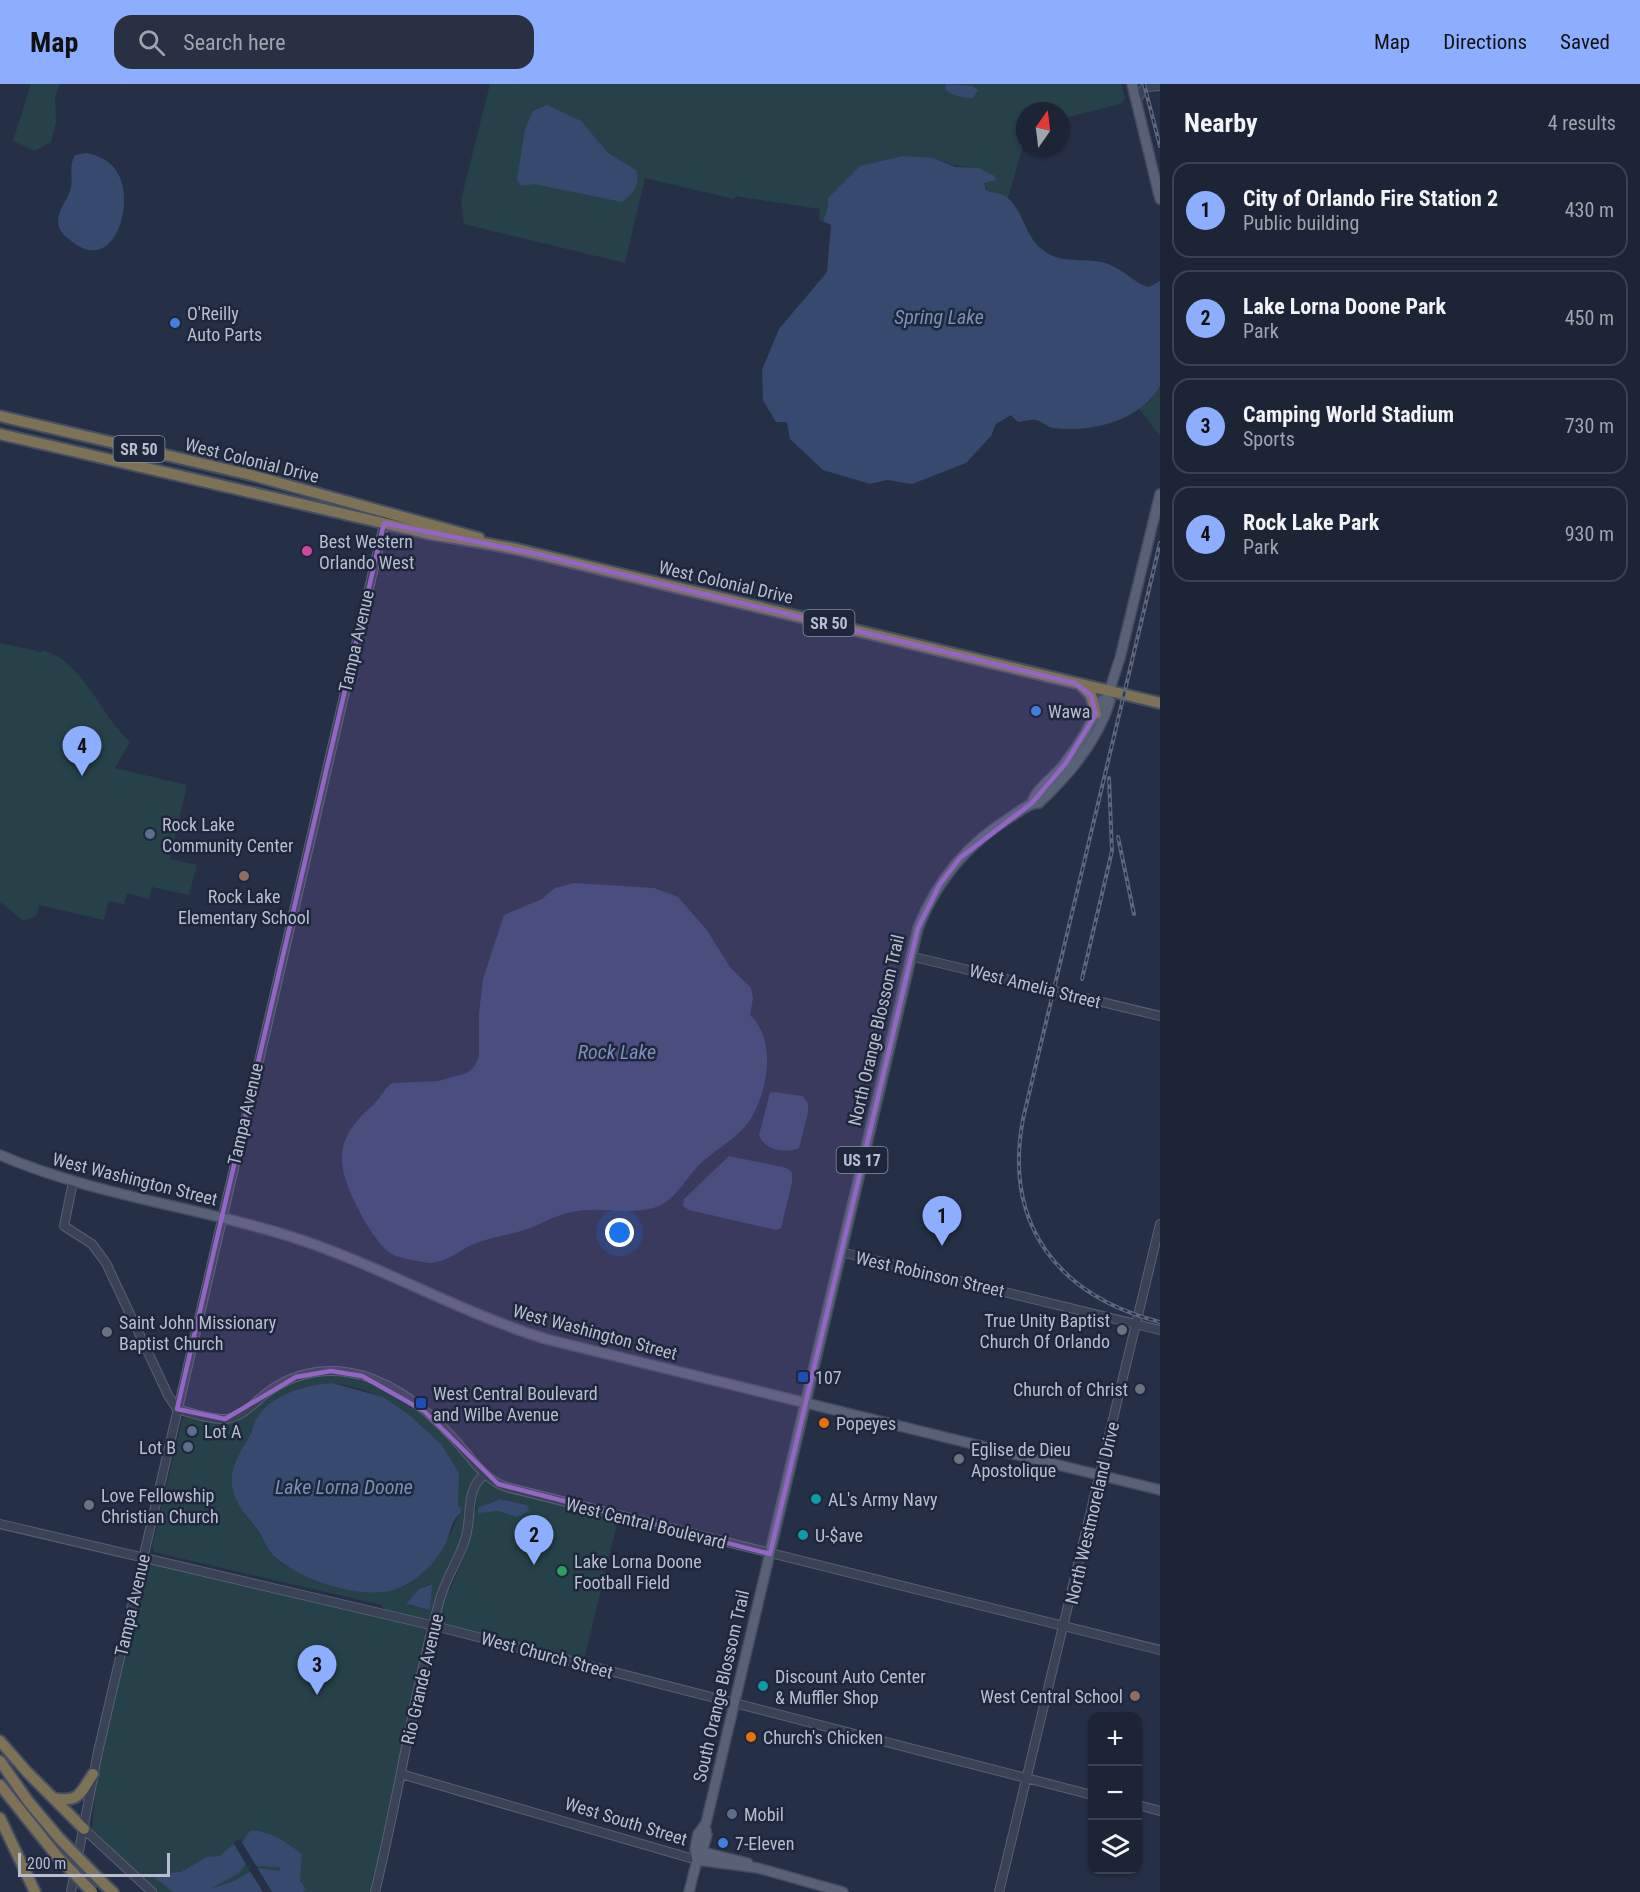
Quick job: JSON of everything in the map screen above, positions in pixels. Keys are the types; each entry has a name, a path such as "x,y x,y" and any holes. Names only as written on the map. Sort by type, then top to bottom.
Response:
{"highway":[{"name":"West Colonial Drive","path":"0,416 258,477 385,518"},
{"name":"West Colonial Drive","path":"0,434 385,518 459,531 494,543 1079,684 1109,695 1160,703"},
{"path":"64,449 87,446 92,438"},
{"path":"1079,684 1091,695 1096,714"},
{"path":"0,1741 84,1829"},
{"path":"0,1761 28,1801 59,1838 108,1888"},
{"path":"53,1798 69,1802 76,1798 93,1774"},
{"path":"0,1785 57,1856 92,1892"},
{"path":"0,1818 35,1892"}],"main road":[{"path":"1132,84 1160,199"},
{"name":"North Orange Blossom Trail","path":"770,1554 910,956 924,914 951,869 984,836 1032,803 1039,803 1078,762 1109,705 1109,695 1160,494"},
{"name":"North Orange Blossom Trail","path":"1032,803 1034,795 1058,773 1076,749 1101,701 1109,695"},
{"name":"West Washington Street","path":"0,1155 73,1182 288,1236 352,1258 472,1312 529,1334 1160,1490"},
{"name":"South Orange Blossom Trail","path":"689,1892 700,1856 695,1849 698,1834 705,1827 770,1554"},
{"name":"West South Street","path":"700,1856 758,1868 843,1892"}],"street":[{"path":"1136,101 1145,87 1160,86"},
{"name":"Tampa Avenue","path":"71,1892 93,1774 142,1557 385,518"},
{"name":"West Amelia Street","path":"910,956 1160,1016"},
{"path":"73,1182 64,1226 92,1244 106,1263 177,1409"},
{"name":"North Westmoreland Drive","path":"999,1892 1065,1627 1160,1224"},
{"name":"West Robinson Street","path":"841,1252 1160,1330"},
{"name":"West Central Boulevard","path":"177,1409 216,1418 231,1418 246,1410 279,1384 296,1377 312,1372 348,1372 385,1385 424,1411 445,1429 485,1474 506,1487 1160,1650"},
{"name":"Rio Grande Avenue","path":"375,1892 443,1591 465,1541 471,1511 471,1492 474,1484 485,1474"},
{"name":"West Church Street","path":"0,1524 435,1626 1088,1794"},
{"name":"West South Street","path":"401,1774 700,1856"},
{"path":"1142,1806 1160,1811"},
{"path":"84,1829 152,1892"}],"highlighted area":[{"path":"384,523 533,553 1075,683 1091,695 1096,714 1066,763 1032,803 960,858 940,884 918,928 770,1554 498,1484 424,1411 362,1376 331,1371 296,1377 225,1419 177,1409"}],"green space":[{"path":"31,84 60,84 55,97 56,122 51,142 35,151 13,141"},
{"path":"490,84 1121,84 1125,98 1122,103 1070,117 1070,102 1016,102 1016,156 1020,156 1008,198 987,190 984,183 996,178 990,173 940,160 828,207 823,221 819,220 820,209 735,196 734,199 645,178 625,263 464,224 461,200"},
{"path":"1160,386 1160,436 1139,409 1151,400"},
{"path":"0,643 41,652 42,650 56,655 68,664 130,742 115,768 187,785 170,859 197,865 189,895 152,887 149,899 127,893 124,904 108,901 104,920 39,905 36,916 24,921 0,902"},
{"path":"325,1375 349,1378 372,1384 393,1394 430,1422 479,1475 469,1490 463,1537 432,1617 428,1619 384,1611 382,1605 154,1552 152,1546 183,1417 217,1423 236,1422 283,1386 304,1377","holes":["332,1383 361,1389 384,1398 401,1410 415,1424 426,1441 459,1508 450,1535 430,1565 417,1577 388,1590 372,1592 337,1587 285,1566 270,1552 238,1504 233,1492 234,1464 263,1410 290,1392","430,1584 430,1610 407,1605 419,1589"]},
{"path":"483,1480 504,1490 618,1520 584,1660 449,1626 439,1621 444,1593 450,1590 464,1557 460,1559 472,1514 476,1510 477,1487","holes":["500,1499 527,1505 508,1514 498,1511 478,1512 489,1503"]},
{"path":"152,1562 427,1628 372,1892 156,1892 92,1829 96,1779 143,1570 147,1564"}],"water":[{"path":"946,84 972,86 978,90 973,98 962,97 945,89"},
{"path":"547,105 581,121 608,153 636,170 637,184 626,199 622,202 534,184 521,186 517,179 525,129 533,111"},
{"path":"87,153 111,164 123,188 124,202 119,228 104,247 94,250 82,248 63,234 58,221 70,191 71,168 75,155"},
{"name":"Spring Lake","path":"903,156 933,158 955,167 979,168 995,176 996,180 984,183 986,190 1008,198 1037,245 1050,255 1112,265 1144,286 1149,287 1160,281 1160,386 1151,398 1128,416 1098,426 1083,428 1053,428 1036,420 1018,422 1011,415 996,424 991,436 966,463 912,484 887,480 870,484 823,470 790,439 787,422 776,422 763,400 762,370 779,329 827,272 831,225 823,221 828,207 828,198 860,166"},
{"name":"Rock Lake","path":"574,883 654,888 678,897 706,929 730,967 751,988 753,998 750,1015 764,1038 767,1052 765,1081 756,1108 745,1127 699,1165 677,1192 661,1205 639,1210 590,1210 567,1213 525,1230 476,1243 437,1262 431,1263 396,1256 380,1244 373,1234 358,1210 348,1187 342,1166 342,1155 347,1136 358,1120 392,1083 438,1081 467,1073 474,1067 479,1057 479,1013 483,979 504,915 542,899 555,888"},
{"path":"770,1093 803,1096 808,1104 808,1113 799,1148 788,1151 776,1149 766,1144 759,1135"},
{"path":"729,1156 787,1168 792,1172 792,1183 781,1228 776,1230 689,1210 683,1206 684,1199"},
{"name":"Lake Lorna Doone","path":"332,1383 383,1397 408,1414 441,1444 459,1473 458,1506 461,1508 461,1513 453,1523 445,1545 436,1558 413,1580 386,1592 353,1591 335,1587 287,1566 270,1552 233,1492 234,1464 263,1410 290,1392"},
{"path":"500,1499 527,1505 529,1511 517,1517 498,1511 478,1513 478,1508"},
{"path":"432,1584 430,1610 406,1604 419,1589"},
{"path":"250,1831 264,1832 278,1838 302,1854 300,1881 306,1889 303,1892 173,1892 155,1878 156,1874 181,1872 207,1857 220,1856 231,1846 243,1841","holes":["247,1862 257,1866 280,1867 280,1871 257,1868 234,1881 210,1889 239,1873"]}],"pier":[{"path":"240,1839 272,1892 263,1892 248,1868 233,1842"}],"railway":[{"path":"1144,84 1160,146"},
{"path":"1160,543 1023,1119 1019,1157 1022,1192 1031,1223 1046,1251 1067,1275 1093,1294 1124,1310 1160,1322"},
{"path":"1082,979 1112,851 1109,778"},
{"path":"1118,837 1134,914"}],"place":[{"name":"O'Reilly Auto Parts","path":"175,323"},
{"name":"Best Western Orlando West","path":"307,551"},
{"name":"Wawa","path":"1036,711"},
{"name":"Rock Lake Park","path":"82,776"},
{"name":"Rock Lake Community Center","path":"150,834"},
{"name":"Rock Lake Elementary School","path":"244,876"},
{"name":"City of Orlando Fire Station 2","path":"942,1246"},
{"name":"True Unity Baptist Church Of Orlando","path":"1122,1330"},
{"name":"Saint John Missionary Baptist Church","path":"107,1332"},
{"name":"107","path":"803,1377"},
{"name":"Church of Christ","path":"1140,1389"},
{"name":"West Central Boulevard and Wilbe Avenue","path":"421,1403"},
{"name":"Popeyes","path":"824,1423"},
{"name":"Lot A","path":"192,1431"},
{"name":"Lot B","path":"188,1447"},
{"name":"Eglise de Dieu Apostolique","path":"959,1459"},
{"name":"AL's Army Navy","path":"816,1499"},
{"name":"Love Fellowship Christian Church","path":"89,1505"},
{"name":"U-$ave","path":"803,1535"},
{"name":"Lake Lorna Doone Park","path":"534,1565"},
{"name":"Lake Lorna Doone Football Field","path":"562,1571"},
{"name":"Discount Auto Center & Muffler Shop","path":"763,1686"},
{"name":"Camping World Stadium","path":"317,1695"},
{"name":"West Central School","path":"1135,1696"},
{"name":"Church's Chicken","path":"751,1737"},
{"name":"Mobil","path":"732,1814"},
{"name":"7-Eleven","path":"723,1843"}]}
